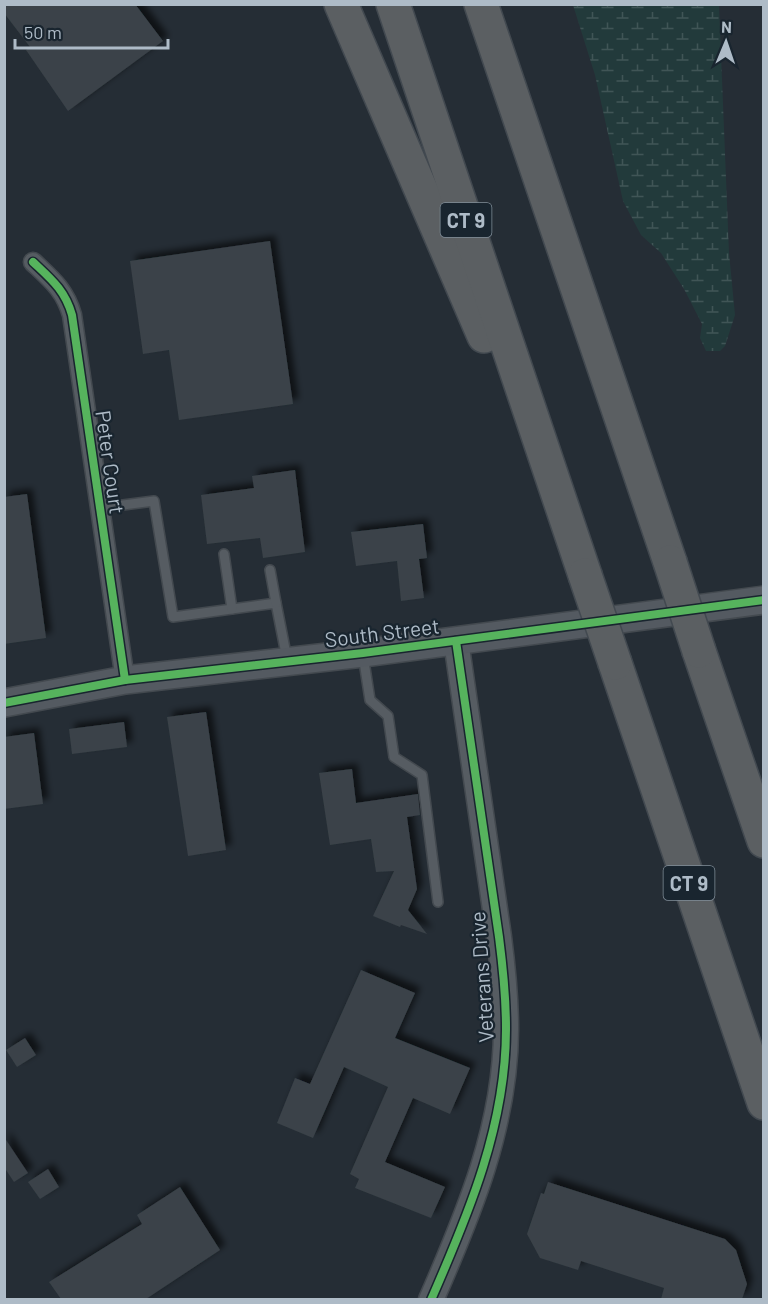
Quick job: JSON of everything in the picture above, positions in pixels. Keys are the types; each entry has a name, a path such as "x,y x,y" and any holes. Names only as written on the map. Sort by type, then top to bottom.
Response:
{"highway":[{"path":"341,4 498,369 508,389 539,436"},
{"name":"CT 9","path":"393,4 764,1103"},
{"path":"482,6 764,841"}],"main road":[{"name":"South Street","path":"4,703 125,680 363,653 764,600"}],"street":[{"name":"Peter Court","path":"33,262 57,285 67,299 72,315 125,680"},
{"name":"Veterans Drive","path":"432,1299 465,1221 492,1141 501,1090 507,1031 500,946 456,641"}],"lane":[{"path":"100,508 154,501 173,617 276,603"},
{"path":"224,554 232,609"},
{"path":"270,570 287,661"},
{"path":"363,653 370,700 388,716 394,757 422,775 438,902"}],"green space":[{"path":"573,5 719,5 729,253 735,315 725,346 720,351 706,351 700,338 702,324 684,289 661,253 641,235 623,201 595,75"}],"building":[{"path":"4,4 135,4 163,41 68,111 26,50 30,47 4,13"},
{"path":"270,241 293,404 179,420 169,350 143,354 130,261"},
{"path":"295,470 305,552 263,558 260,538 207,544 201,495 254,488 252,476"},
{"path":"27,494 46,638 4,644 4,497"},
{"path":"423,524 427,558 419,559 424,598 401,601 397,561 356,566 351,532"},
{"path":"206,712 226,850 188,856 167,717"},
{"path":"124,722 127,747 72,754 69,729"},
{"path":"34,733 43,804 4,809 4,737"},
{"path":"352,769 356,803 418,794 420,815 407,817 417,889 408,910 427,934 401,925 400,927 373,916 394,871 376,872 371,839 330,845 319,773"},
{"path":"361,970 415,993 395,1038 470,1068 450,1114 413,1098 385,1162 445,1187 431,1218 355,1188 359,1179 350,1174 388,1087 344,1067 313,1138 277,1123 295,1078 310,1084"},
{"path":"25,1038 36,1055 17,1067 6,1050"},
{"path":"4,1137 28,1173 14,1182 4,1167"},
{"path":"48,1169 59,1187 40,1199 28,1182"},
{"path":"548,1182 725,1239 736,1250 747,1284 742,1299 661,1299 664,1288 581,1261 578,1270 540,1258 527,1234 541,1193 544,1194"},
{"path":"180,1187 220,1250 146,1299 61,1299 49,1282 142,1224 137,1215"}],"cycle path":[{"path":"33,262 61,292 72,315 125,680"},
{"path":"4,703 125,680 363,653 764,600"},
{"path":"431,1300 459,1234 483,1168 500,1100 506,1029 499,937 456,641"}]}
